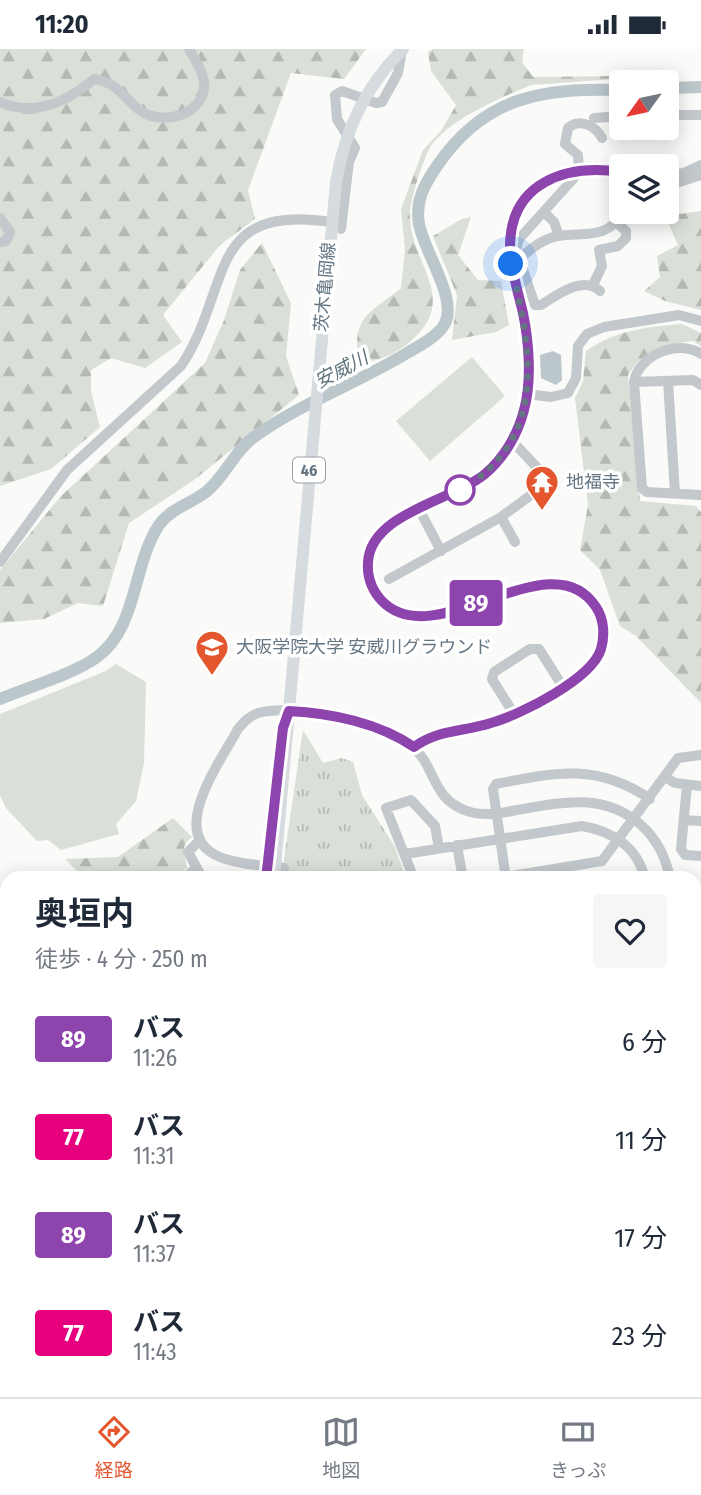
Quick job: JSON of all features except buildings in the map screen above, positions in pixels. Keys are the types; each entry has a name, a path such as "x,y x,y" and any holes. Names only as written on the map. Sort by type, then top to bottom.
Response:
{"main road":[{"name":"茨木亀岡線","path":"273,871 329,240 336,226 345,143 366,94 403,49"}],"street":[{"path":"0,102 16,109 40,108 69,96 93,79 104,80 115,87 143,115 155,118 184,115 196,106 205,85 203,72 189,49"},
{"path":"0,562 60,479 101,436 168,381 194,345 230,252 248,232 274,219 336,226 349,162 355,148 337,119 335,95 342,91 376,103 382,102 398,72 403,49"},
{"path":"679,115 701,115"},
{"path":"594,118 609,117"},
{"path":"602,138 591,125 578,123 568,128 565,144 578,156 576,174 519,239 515,252 535,305 541,305 579,285 596,288 602,266 599,250 618,246 626,238 626,231 619,224"},
{"path":"679,174 701,165"},
{"path":"414,747 440,732 476,727 514,714 588,671 603,643 602,620 591,601 575,589 544,584 418,617 398,613 380,599 370,582 369,552 386,527 477,480 496,463 512,441 527,394 527,342 513,225 519,208 530,192 545,180 576,174 609,173"},
{"path":"679,181 701,175"},
{"path":"544,212 554,222 559,236"},
{"path":"0,218 10,232 9,238 0,242"},
{"path":"515,252 559,236 594,235 613,224"},
{"path":"527,394 551,397 568,393 576,378 578,346 595,329 679,315 701,321"},
{"path":"701,354 687,348 650,356 638,369 634,383 642,488 647,492 701,495"},
{"path":"634,383 693,380 701,385"},
{"path":"668,381 675,493"},
{"path":"389,579 501,517 546,484 546,477 512,441"},
{"path":"419,509 441,551"},
{"path":"501,517 515,542"},
{"path":"514,714 492,679 494,671 530,649 539,649 563,687"},
{"path":"263,871 221,858 200,840 195,817 202,796 238,730 252,716 289,705 383,729 414,747 444,797 469,812 496,814 580,801 608,805 635,820 654,838 668,871"},
{"path":"544,871 602,862 678,758 701,755"},
{"path":"505,871 493,789 496,784 587,772 609,777 650,799"},
{"path":"666,777 675,783 701,786"},
{"path":"687,785 681,849 685,855 701,856"},
{"path":"411,871 386,808 411,800 435,826 439,848"},
{"path":"684,820 701,821"},
{"path":"405,854 582,826 620,840 635,855 642,871"},
{"path":"199,871 188,852 200,840"},
{"path":"457,845 462,871"},
{"path":"193,871 197,868"}],"green space":[{"path":"0,49 366,49 344,79 291,73 248,190 255,219 220,245 163,315 182,342 145,368 111,358 91,370 91,391 100,427 51,469 0,486"},
{"path":"433,49 524,49 522,62 533,77 609,76 609,79 531,85 477,110 439,136 424,160 410,210 413,235 433,295 432,310 425,324 406,345 381,358 359,362 357,347 360,326 372,311 401,288 405,250 401,209 423,150 441,131 456,105 431,71 428,52"},
{"path":"701,211 701,310 665,301 644,291 660,277 657,256 678,245 669,224 679,224 679,214"},
{"path":"471,217 458,255 478,280 501,281 509,325 496,332 452,340 457,295 433,236 462,219"},
{"path":"262,243 291,303 286,356 299,395 194,480 129,523 103,606 78,603 44,619 0,623 0,570 61,496 205,363 224,320 240,270"},
{"path":"682,324 701,333 701,346 693,341 656,350 641,359 628,375 640,501 696,506 701,512 701,703 636,636 620,626 600,570 580,550 588,505 575,398 583,381 586,351 620,334 644,328"},
{"path":"472,357 505,396 430,461 396,421"},
{"path":"116,664 146,682 144,763 136,801 116,824 119,834 61,850 48,840 37,841 6,808 0,795 0,714 106,671"},
{"path":"303,730 323,763 342,758 353,762 362,795 395,847 404,871 282,871"},
{"path":"173,818 192,837 184,847 187,868 183,871 77,871 65,859 118,857"}],"shaded area":[{"path":"553,351 561,355 562,380 556,385 541,378 540,355"}],"waterway":[{"name":"安威川","path":"679,88 701,87"},
{"name":"安威川","path":"0,699 77,669 97,657 110,644 128,613 150,541 159,525 169,515 213,486 241,449 254,437 291,414 416,348 442,328 447,318 448,306 440,278 422,236 418,208 428,180 455,143 475,124 517,101 566,91 609,90"}],"bus line":[{"name":"89","path":"267,871 283,728 289,711 313,712 383,729 414,747 440,732 503,720 588,671 600,654 603,632 598,610 583,593 566,585 544,584 428,616 407,616 388,607 374,591 368,563 373,543 386,527 477,480 496,463 512,441 523,414 528,369 524,317 510,249 513,225 519,208 530,192 545,180 582,169 609,170"}],"place":[{"name":"地福寺","path":"542,512"},
{"name":"大阪学院大学 安威川グラウンド","path":"212,677"}],"route":[{"path":"460,490 487,473 504,453 518,428 526,404 527,342 511,264"}]}
